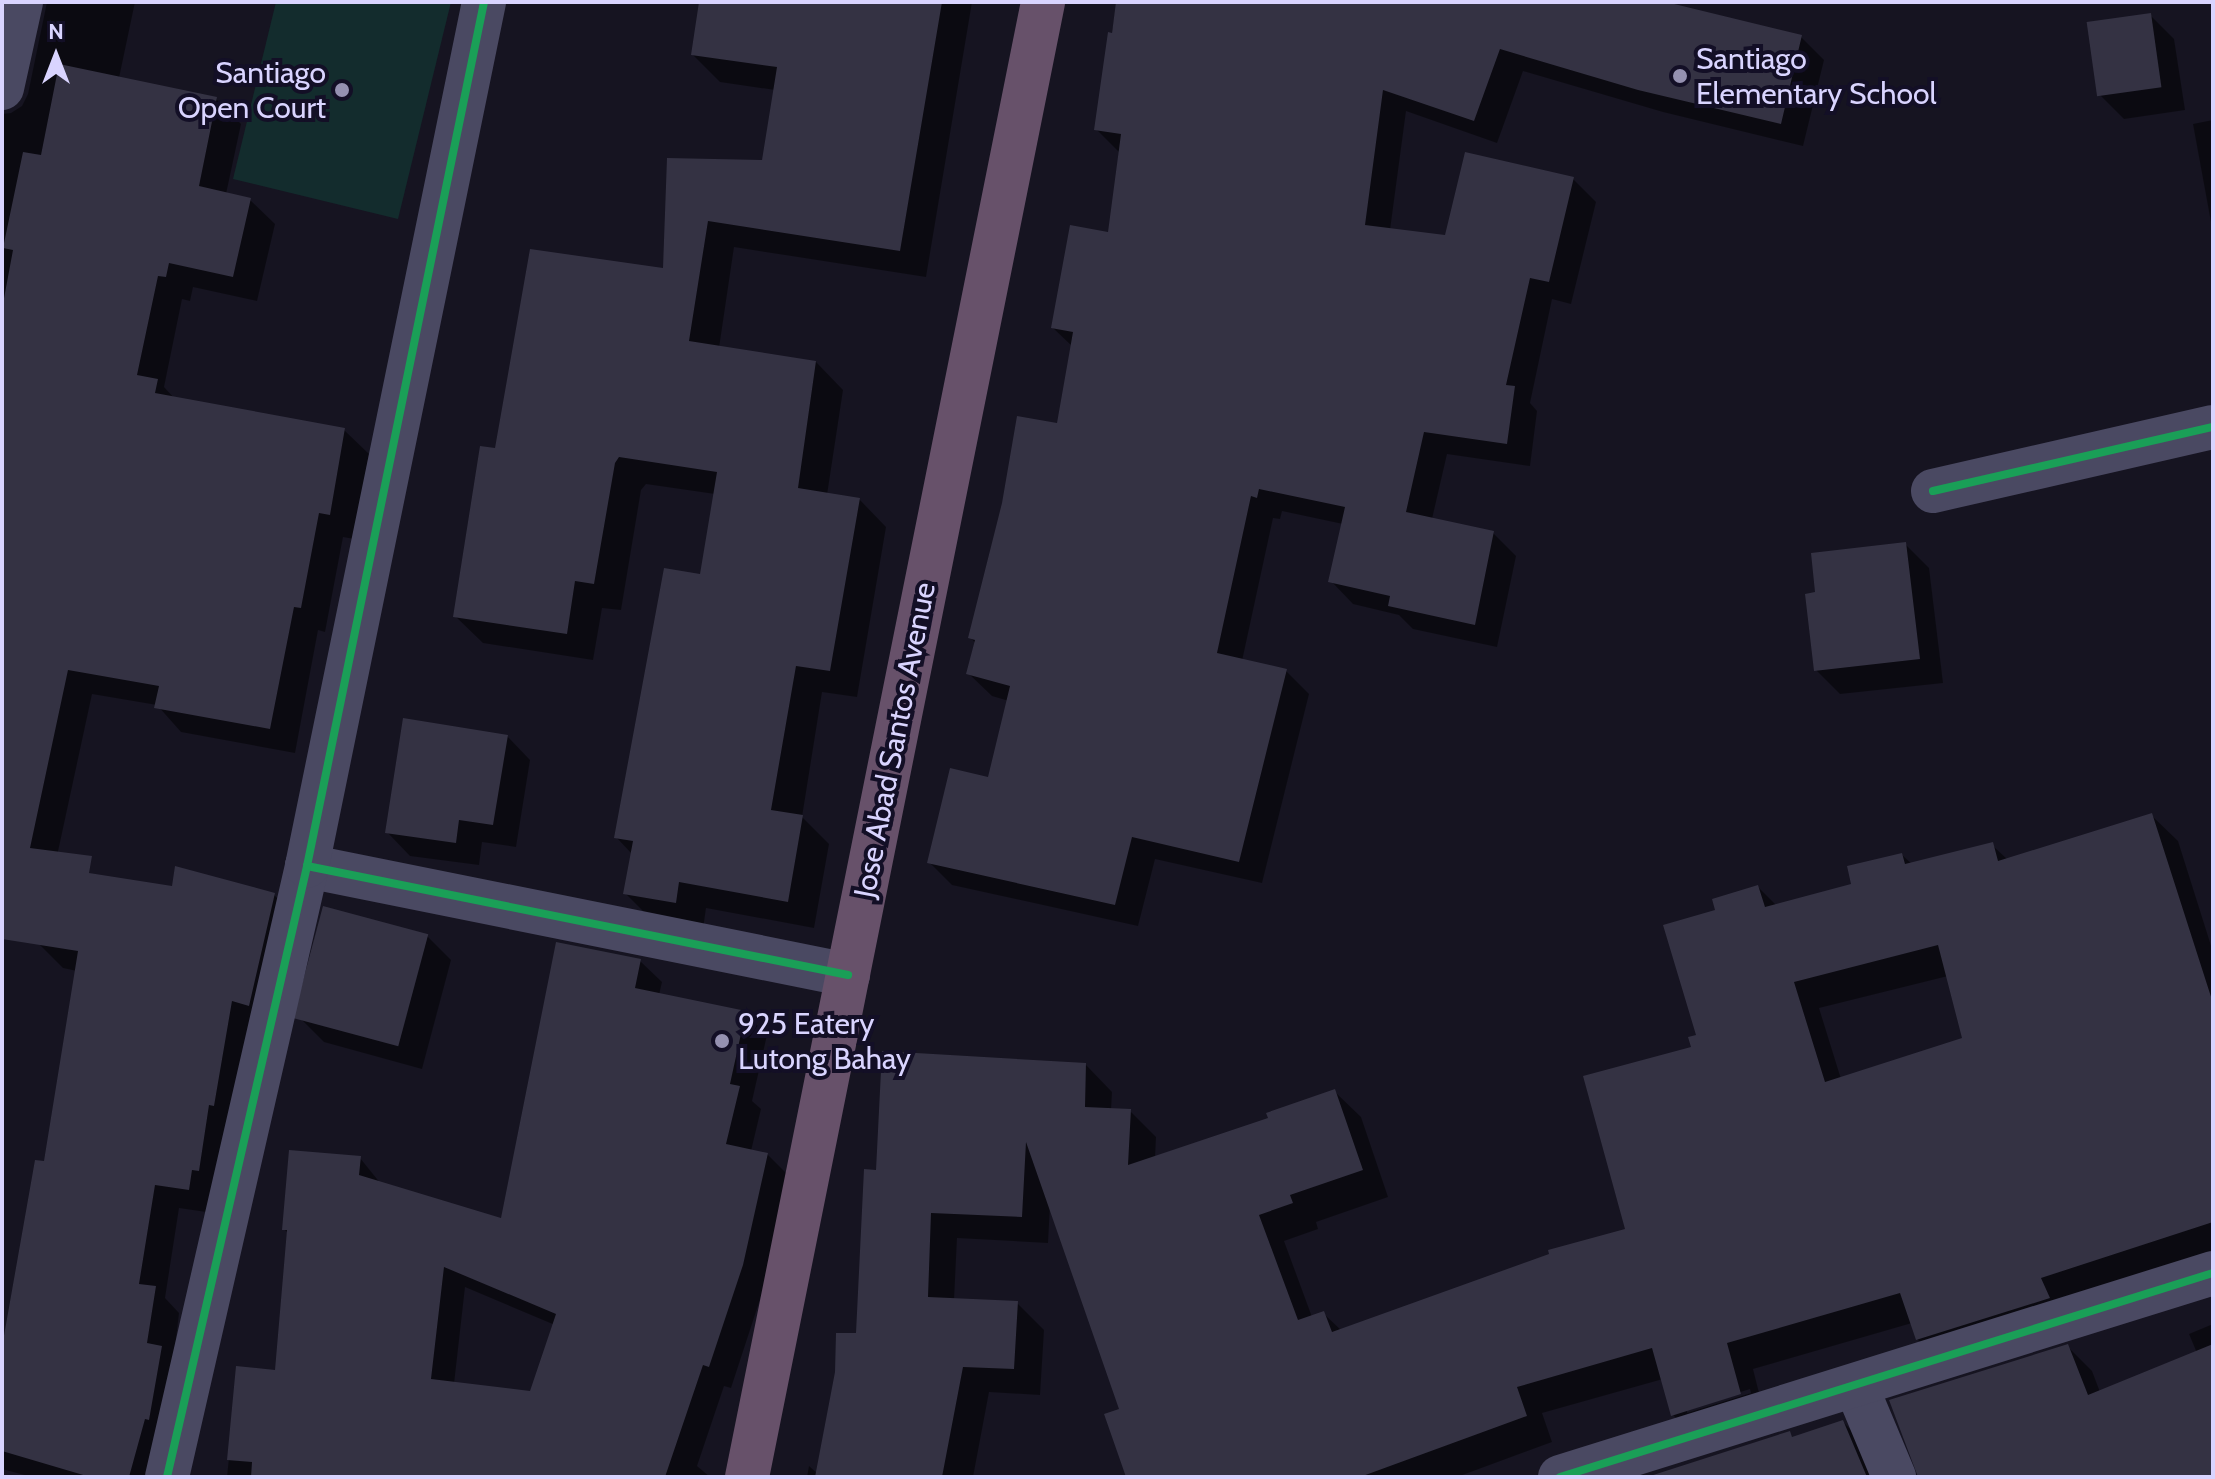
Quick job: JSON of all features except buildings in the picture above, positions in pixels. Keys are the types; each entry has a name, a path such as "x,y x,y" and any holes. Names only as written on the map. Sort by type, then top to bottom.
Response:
{"highway":[{"name":"Jose Abad Santos Avenue","path":"747,1477 1043,2"}],"street":[{"path":"2,88 21,2"},
{"path":"167,1477 307,866 484,2"},
{"path":"1933,491 2213,427"},
{"path":"307,866 848,975"},
{"path":"1560,1477 1660,1463 1856,1386 2213,1273"},
{"path":"1856,1386 1894,1477"}],"green space":[{"name":"Santiago Open Court","path":"276,2 451,2 398,219 233,179"}],"cycle path":[{"path":"167,1477 307,866 484,2"},
{"path":"1933,491 2213,427"},
{"path":"307,866 848,975"},
{"path":"1560,1477 2213,1273"}],"place":[{"name":"Santiago Elementary School","path":"1680,76"},
{"name":"Santiago Open Court","path":"342,90"},
{"name":"925 Eatery Lutong Bahay","path":"722,1041"}]}
